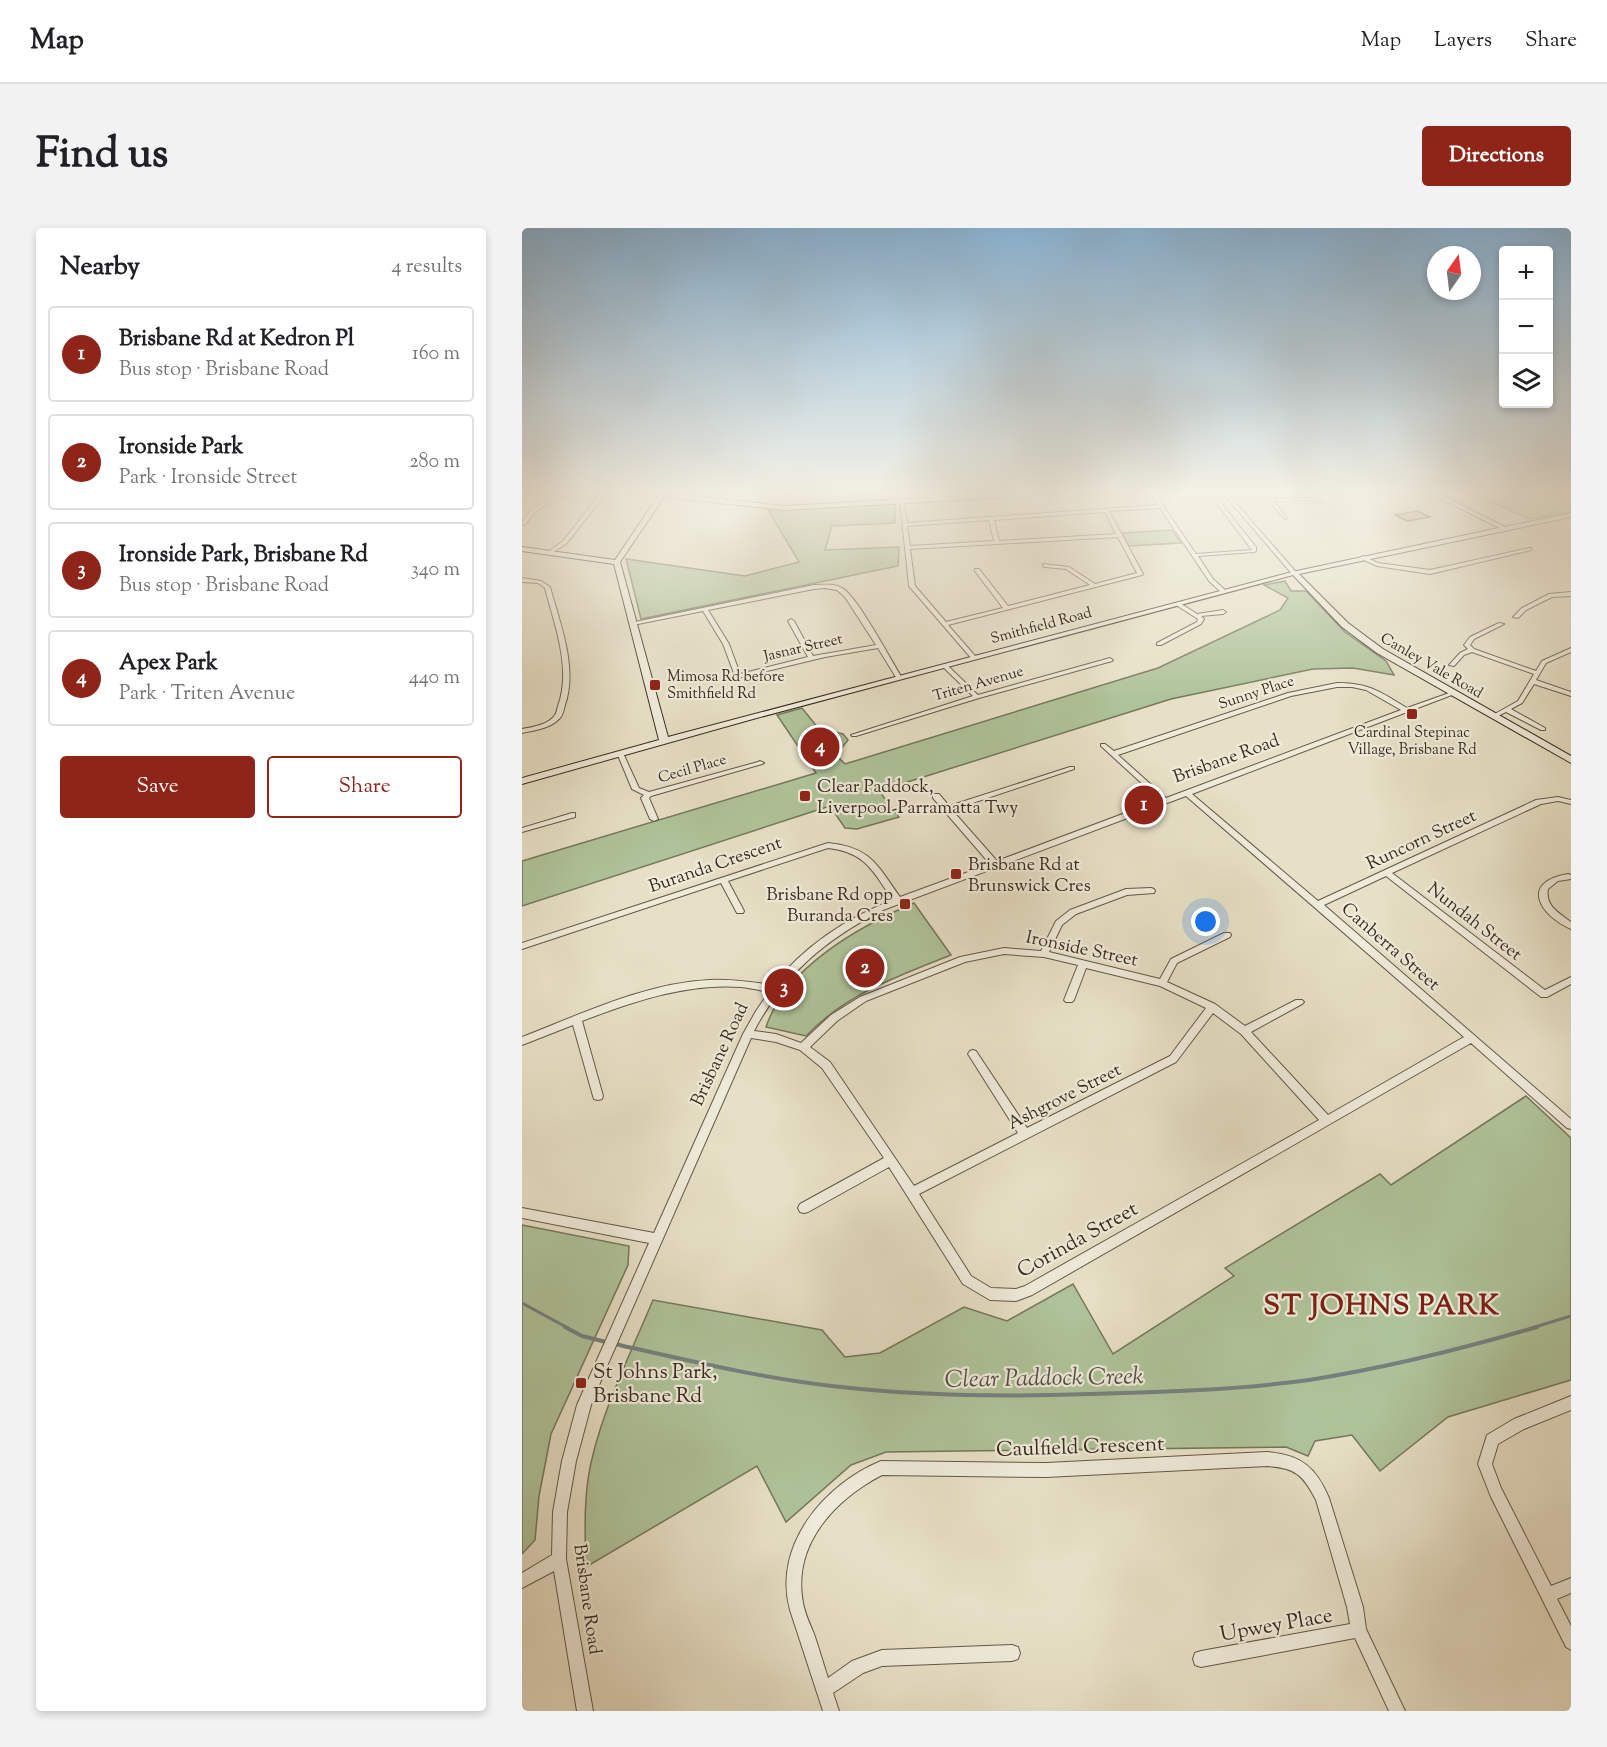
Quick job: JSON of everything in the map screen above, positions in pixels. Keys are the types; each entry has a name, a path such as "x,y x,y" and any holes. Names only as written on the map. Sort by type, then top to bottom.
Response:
{"main road":[{"path":"612,561 617,562 664,740"},
{"name":"Smithfield Road","path":"522,781 664,740 1294,573 1348,561"},
{"name":"Canley Vale Road","path":"1294,573 1360,638 1393,660 1571,760"}],"street":[{"path":"909,561 912,586 974,658"},
{"path":"945,624 1140,574 1133,561"},
{"path":"1200,561 1211,580 1224,592"},
{"path":"1284,561 1294,573"},
{"path":"1370,561 1430,572 1476,561"},
{"path":"1045,565 1067,568 1095,586"},
{"path":"977,570 1006,608"},
{"path":"522,580 539,582 547,587 565,661 560,711 551,722 522,731"},
{"path":"633,623 814,587 836,587 844,591 899,678"},
{"path":"1516,617 1524,609 1551,596 1571,594"},
{"path":"1159,644 1200,623 1201,619 1198,615 1178,604"},
{"name":"Jasnar Street","path":"705,609 726,644 738,676 811,658 878,646"},
{"path":"1198,615 1223,612"},
{"path":"791,621 811,658"},
{"path":"1501,624 1472,638 1467,645 1472,650 1536,673"},
{"path":"1452,665 1462,654 1472,650"},
{"path":"1494,716 1520,702 1544,662 1571,650"},
{"name":"Triten Avenue","path":"854,735 977,697 1110,660"},
{"path":"945,666 977,697"},
{"path":"1532,681 1571,694"},
{"name":"Sunny Place","path":"1113,754 1290,694 1337,685 1368,688 1407,711"},
{"name":"Brisbane Road","path":"585,1711 559,1559 560,1512 569,1461 584,1404 598,1369 748,1034 774,989 801,960 824,941 864,916 898,901 1454,693"},
{"path":"1507,710 1543,729"},
{"path":"551,722 561,725"},
{"path":"1103,745 1165,801"},
{"name":"Cecil Place","path":"620,753 636,789 648,794 760,763"},
{"path":"948,809 1072,768"},
{"name":"Canberra Street","path":"1187,793 1571,1125"},
{"path":"648,794 645,798 654,819"},
{"path":"936,796 995,864"},
{"name":"Runcorn Street","path":"1317,905 1539,802 1558,799 1571,802"},
{"path":"522,830 572,815"},
{"name":"Buranda Crescent","path":"522,946 828,845 854,848 865,855 898,901"},
{"name":"Nundah Street","path":"1387,873 1544,995 1571,980"},
{"path":"1568,877 1556,879 1544,888 1542,893 1548,908 1571,926"},
{"path":"723,879 740,910"},
{"path":"1044,954 1059,923 1073,912 1126,892 1151,891"},
{"path":"1162,982 1174,961 1227,935"},
{"name":"Ironside Street","path":"803,1047 834,1018 863,999 963,959 1004,951 1044,954 1162,982 1212,1007 1244,1031 1326,1120"},
{"path":"1069,999 1083,963"},
{"path":"522,1041 676,986 723,982 774,989"},
{"path":"1244,1031 1299,1002"},
{"name":"Ashgrove Street","path":"911,1193 1173,1059 1212,1007"},
{"path":"577,1021 598,1096"},
{"name":"Corinda Street","path":"748,1034 776,1038 803,1047 815,1054 834,1075 967,1280 990,1294 1017,1295 1028,1291 1471,1038"},
{"path":"973,1054 1025,1134"},
{"path":"804,1208 891,1160"},
{"path":"522,1213 655,1239"},
{"path":"1571,1403 1519,1424 1492,1440 1485,1464 1496,1492 1571,1642"},
{"name":"Caulfield Crescent","path":"831,1711 795,1603 793,1579 797,1555 805,1535 836,1497 858,1478 881,1468 1046,1470 1287,1460 1303,1468 1314,1481 1322,1498 1355,1607 1359,1630 1397,1711"},
{"path":"522,1581 559,1559"},
{"path":"1547,1596 1571,1586"},
{"name":"Upwey Place","path":"1201,1659 1359,1630"},
{"path":"824,1690 858,1667 882,1658 1012,1653"}],"green space":[{"path":"627,561 641,561 745,576 799,562 898,561 898,566 641,619"},
{"path":"1285,581 1291,591 1306,591 1345,632 1386,661 1394,675 1353,668 1313,669 1171,699 879,791 899,817 857,829 845,828 830,806 522,906 522,861 816,773 777,715 802,708 819,729 843,734 848,740 836,755 845,764 1158,668 1280,610 1288,598 1264,585"},
{"path":"914,903 951,955 855,997 806,1036 766,1027 776,1005 807,967 849,937"},
{"path":"1526,1096 1571,1138 1571,1380 1448,1417 1380,1471 1352,1435 1315,1441 1308,1456 1286,1447 886,1452 851,1465 786,1522 757,1466 586,1567 586,1501 592,1457 606,1411 653,1300 822,1330 845,1357 880,1353 964,1307 1007,1321 1073,1284 1113,1354 1234,1276 1225,1268 1380,1174 1391,1185"},
{"path":"522,1225 629,1246 628,1265 551,1434 539,1496 535,1540 522,1554"}],"waterway":[{"name":"Clear Paddock Creek","path":"522,1303 568,1328"},
{"name":"Clear Paddock Creek","path":"1532,1328 1571,1316"},
{"name":"Clear Paddock Creek","path":"565,1327 582,1336 606,1342"},
{"name":"Clear Paddock Creek","path":"615,1344 699,1363 813,1384 934,1394 1058,1395 1199,1390 1309,1380 1424,1357 1537,1327"}],"place":[{"name":"Mimosa Rd before Smithfield Rd","path":"655,685"},
{"name":"Cardinal Stepinac Village, Brisbane Rd","path":"1412,714"},
{"name":"Apex Park","path":"820,747"},
{"name":"Clear Paddock, Liverpool-Parramatta Twy","path":"805,796"},
{"name":"Brisbane Rd at Kedron Pl","path":"1144,805"},
{"name":"Brisbane Rd at Brunswick Cres","path":"956,874"},
{"name":"Brisbane Rd opp Buranda Cres","path":"905,904"},
{"name":"Ironside Park","path":"865,968"},
{"name":"Ironside Park, Brisbane Rd","path":"784,988"},
{"name":"St Johns Park, Brisbane Rd","path":"581,1383"}],"district":[{"name":"ST JOHNS PARK","path":"1382,1304"}]}
